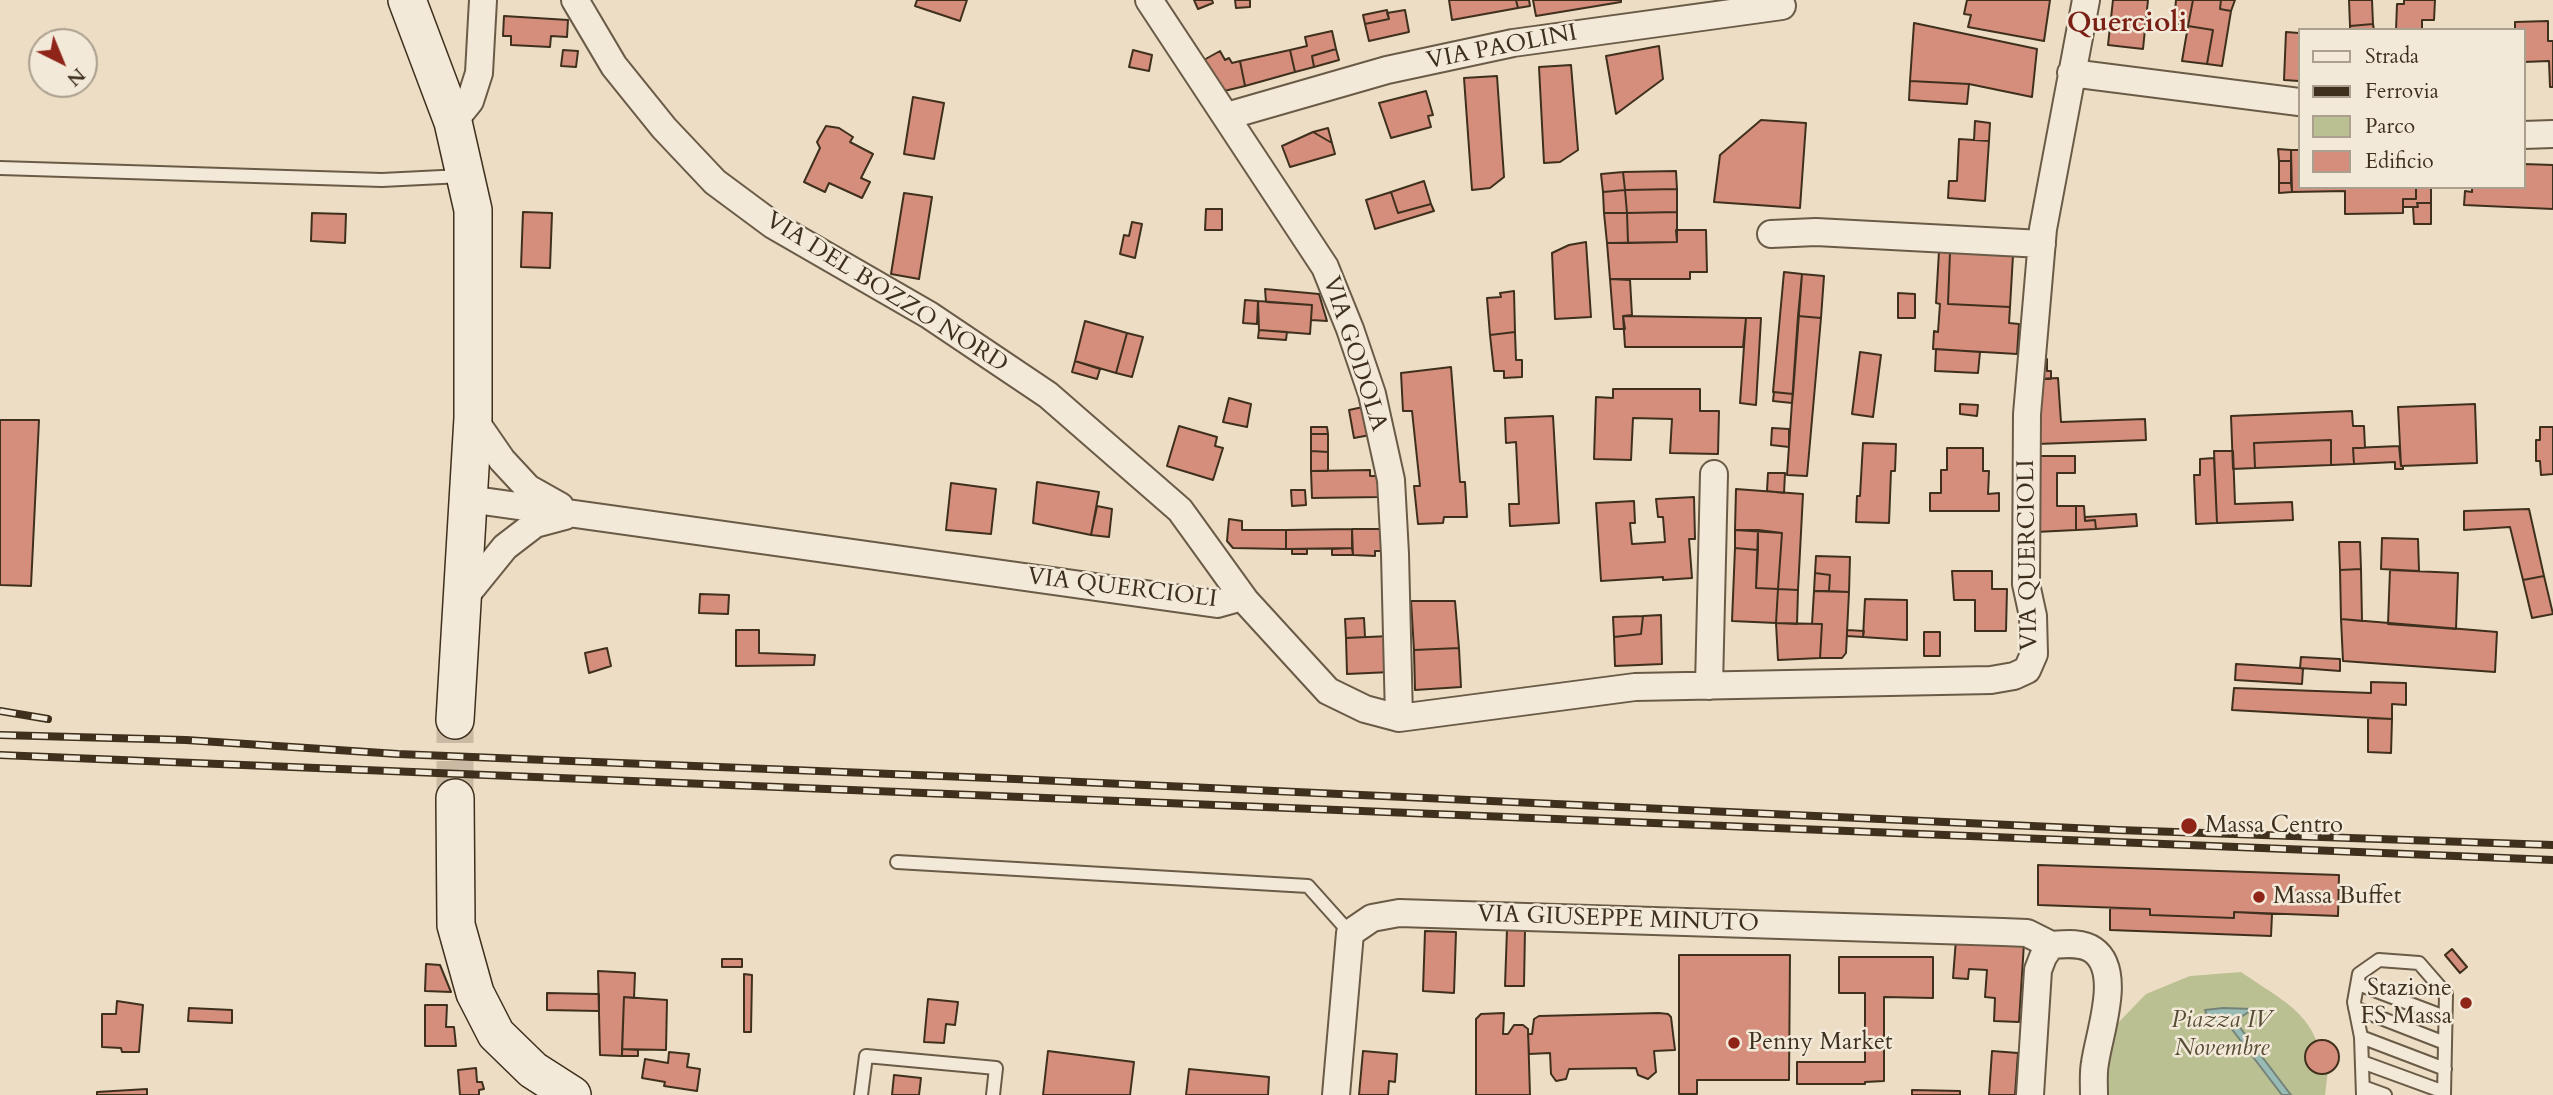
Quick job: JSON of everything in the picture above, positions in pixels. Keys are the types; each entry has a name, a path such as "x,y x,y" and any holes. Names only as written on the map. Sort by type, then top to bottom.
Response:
{"main road":[{"path":"407,0 453,122 473,210 473,418 455,720"},
{"path":"455,798 456,925 475,993 496,1034 533,1070 572,1095"}],"street":[{"path":"453,122 470,101 479,73 483,0"},
{"name":"VIA DEL BOZZO NORD","path":"575,0 614,66 664,128 715,182 773,225 929,315 1048,395 1180,510 1245,600"},
{"name":"VIA GODOLA","path":"1149,0 1325,267 1350,328 1372,394 1391,480 1399,718"},
{"name":"VIA QUERCIOLI","path":"468,499 1217,604 1242,597 1328,691 1364,709 1399,718 1635,687 1991,680 2014,676 2027,670 2034,654 2032,616 2026,584 2028,414 2042,244 2085,0"},
{"name":"VIA PAOLINI","path":"1227,116 1387,70 1513,43 1782,6"},
{"path":"2071,73 2298,102"},
{"path":"2525,135 2553,134"},
{"path":"1771,234 1816,232 2042,244"},
{"name":"VIA QUERCIOLI","path":"473,418 502,460 528,488 574,513"},
{"path":"1709,686 1714,474"},
{"path":"462,600 505,547 535,524 574,513"},
{"name":"VIA GIUSEPPE MINUTO","path":"1350,933 1372,918 1399,914 2028,933 2051,945 2078,944 2092,948 2103,959 2108,972 2107,1001 2094,1065 2094,1095"},
{"path":"1336,1095 1350,933"},
{"path":"2029,1095 2038,970 2051,945"}],"lane":[{"path":"0,169 382,180 466,176"},
{"path":"897,862 1308,886 1350,933"},
{"path":"2362,1062 2444,1093 2446,995 2419,963 2379,960 2359,974 2354,1002 2361,1037 2363,1091 2385,1095"},
{"path":"2358,984 2445,1017"},
{"path":"2355,1008 2445,1043"},
{"path":"2361,1037 2445,1069"},
{"path":"861,1095 866,1056 996,1068 993,1095"}],"green space":[{"name":"Piazza IV Novembre","path":"2241,972 2295,1010 2304,1019 2317,1042 2325,1042 2335,1050 2337,1057 2335,1064 2328,1070 2325,1095 2103,1095 2117,1024 2146,994 2190,976"}],"water":[{"path":"2253,1009 2235,1021 2291,1095 2282,1095 2231,1028 2210,1022 2205,1010"}],"building":[{"path":"917,0 967,0 960,21 915,6"},
{"path":"1194,0 1212,0 1213,3 1198,9"},
{"path":"1235,0 1250,0 1250,7 1236,8"},
{"path":"1449,0 1516,0 1518,8 1452,20"},
{"path":"1516,0 1529,0 1530,6 1518,8"},
{"path":"1533,0 1621,0 1621,2 1536,16"},
{"path":"1967,0 2050,0 2044,41 1968,27 1971,15 1964,14"},
{"path":"2113,0 2148,0 2143,49 2108,45"},
{"path":"2176,0 2193,0 2188,26 2174,23"},
{"path":"2193,0 2221,0 2220,9 2231,11 2222,66 2207,64 2213,30 2188,26"},
{"path":"2221,0 2235,0 2231,11 2220,9"},
{"path":"2349,0 2372,0 2373,24 2350,26"},
{"path":"2404,0 2435,0 2434,20 2422,20 2422,28 2396,28 2397,4 2404,4"},
{"path":"1387,10 1389,19 1365,24 1363,15"},
{"path":"1405,10 1409,32 1369,41 1365,24 1389,19 1387,13"},
{"path":"504,16 568,20 567,37 551,36 550,47 511,45 511,36 503,36"},
{"path":"2548,21 2548,41 2553,41 2553,87 2550,87 2549,61 2525,62 2525,28 2515,28 2515,22"},
{"path":"1914,23 2037,49 2032,97 1969,84 1910,81"},
{"path":"2373,24 2374,28 2350,28"},
{"path":"2188,26 2213,30 2207,64 2182,61"},
{"path":"1332,31 1336,49 1312,56 1314,67 1295,72 1290,50 1307,46 1305,37"},
{"path":"2286,32 2298,33 2298,81 2284,80"},
{"path":"1659,46 1663,79 1616,114 1606,56"},
{"path":"1336,49 1339,60 1314,67 1312,56"},
{"path":"563,50 578,51 576,67 561,66"},
{"path":"1133,50 1152,55 1149,71 1129,67"},
{"path":"1290,50 1295,72 1245,86 1240,61"},
{"path":"1220,51 1225,60 1229,58 1232,63 1240,61 1245,86 1220,92 1202,61"},
{"path":"1571,65 1578,150 1560,162 1544,163 1539,67"},
{"path":"1497,76 1504,177 1490,188 1472,190 1464,78"},
{"path":"1910,81 1969,84 1967,104 1909,100"},
{"path":"1426,91 1433,115 1428,116 1431,127 1391,138 1379,103"},
{"path":"913,97 944,103 934,159 904,154"},
{"path":"1761,120 1806,123 1800,208 1714,202 1720,155"},
{"path":"1975,121 1990,123 1989,141 1974,140"},
{"path":"826,126 839,128 853,137 850,142 873,154 861,178 870,182 862,198 829,183 825,192 804,182 820,148 817,142"},
{"path":"1328,128 1332,143 1313,132"},
{"path":"1313,132 1332,143 1335,154 1290,167 1282,146"},
{"path":"1959,139 1989,141 1985,201 1948,198 1949,181 1957,181"},
{"path":"2278,149 2291,150 2291,161 2279,161"},
{"path":"2291,150 2298,150 2298,189 2416,189 2416,199 2403,199 2403,213 2345,214 2345,191 2292,192"},
{"path":"2279,161 2291,161 2291,183 2279,183"},
{"path":"2525,164 2553,165 2553,209 2464,205 2465,191 2472,192 2472,189 2525,189"},
{"path":"1676,171 1677,189 1625,190 1623,172"},
{"path":"1623,172 1625,190 1603,192 1601,174"},
{"path":"1424,181 1431,204 1398,213 1391,192"},
{"path":"2279,183 2291,183 2292,192 2279,193"},
{"path":"1677,189 1677,212 1627,213 1625,190"},
{"path":"2416,189 2431,189 2431,203 2417,203 2418,207 2403,207 2403,199 2416,199"},
{"path":"1625,190 1627,213 1604,213 1603,192"},
{"path":"1391,192 1398,213 1431,204 1434,211 1375,229 1366,200"},
{"path":"904,193 932,197 919,279 891,274"},
{"path":"2417,203 2431,203 2431,224 2414,224 2413,207 2418,207"},
{"path":"1206,209 1222,209 1222,230 1205,230"},
{"path":"523,212 552,213 550,268 521,267"},
{"path":"1677,212 1677,242 1628,243 1627,213"},
{"path":"312,213 346,214 345,243 311,241"},
{"path":"1604,213 1627,213 1628,243 1607,243"},
{"path":"1132,222 1142,224 1135,258 1120,254 1124,235 1129,236"},
{"path":"1676,230 1706,230 1707,272 1690,272 1690,279 1610,279 1607,243 1677,242"},
{"path":"1586,242 1591,317 1555,319 1552,253 1569,245"},
{"path":"1939,251 1950,252 1948,304 2010,307 2009,323 2019,324 2017,354 1933,349 1934,331 1938,332 1940,304 1936,303"},
{"path":"1950,252 2013,255 2010,307 1948,304"},
{"path":"1784,272 1802,274 1793,394 1773,392"},
{"path":"1802,274 1824,276 1821,318 1798,316"},
{"path":"1610,279 1630,280 1632,315 1623,316 1625,329 1614,329"},
{"path":"1265,289 1319,294 1327,321 1311,320 1312,305 1266,302"},
{"path":"1514,291 1515,332 1490,335 1487,298 1501,297 1500,293"},
{"path":"1898,293 1915,294 1915,318 1898,318"},
{"path":"1245,300 1258,301 1257,324 1243,323"},
{"path":"1258,301 1312,305 1310,334 1259,330"},
{"path":"1623,316 1746,318 1743,347 1625,347"},
{"path":"1798,316 1821,318 1807,476 1787,475"},
{"path":"1746,318 1761,318 1756,405 1740,403"},
{"path":"1085,321 1127,333 1116,373 1075,361"},
{"path":"1259,330 1287,332 1286,340 1258,338"},
{"path":"1515,332 1516,360 1522,360 1522,377 1504,378 1504,371 1494,371 1490,335"},
{"path":"1127,333 1143,337 1132,377 1116,373"},
{"path":"1936,349 1980,352 1978,373 1935,371"},
{"path":"1860,352 1881,355 1873,417 1852,414"},
{"path":"2038,359 2047,359 2047,371 2051,371 2051,379 2038,379"},
{"path":"1075,361 1100,369 1097,379 1072,372"},
{"path":"1451,367 1460,482 1465,482 1467,517 1444,517 1443,523 1418,524 1414,486 1420,486 1412,411 1403,411 1401,373"},
{"path":"2058,378 2061,422 2145,419 2146,440 2037,444 2038,379"},
{"path":"1613,389 1700,389 1700,411 1719,411 1718,454 1670,453 1672,419 1633,418 1631,460 1594,459 1596,397 1613,398"},
{"path":"1774,392 1793,394 1792,403 1773,401"},
{"path":"1229,398 1251,404 1247,427 1223,422"},
{"path":"1960,404 1978,405 1977,416 1960,414"},
{"path":"2475,404 2477,463 2401,466 2398,407"},
{"path":"1363,407 1370,435 1354,438 1349,410"},
{"path":"2352,411 2353,426 2364,426 2365,448 2353,448 2354,464 2331,465 2331,440 2254,443 2255,468 2233,469 2231,416"},
{"path":"1553,416 1559,523 1510,526 1509,504 1519,504 1516,442 1506,443 1505,418"},
{"path":"0,420 39,420 31,586 0,585"},
{"path":"1179,426 1217,437 1215,446 1223,448 1213,480 1167,466"},
{"path":"1311,427 1327,427 1328,434 1311,434"},
{"path":"2540,427 2553,427 2553,474 2541,475 2540,461 2536,461 2536,440 2540,440"},
{"path":"1772,428 1789,429 1789,447 1771,445"},
{"path":"1311,434 1328,434 1328,452 1311,451"},
{"path":"2331,440 2331,465 2255,468 2254,443"},
{"path":"1863,443 1896,444 1895,471 1891,471 1889,523 1856,522"},
{"path":"2399,446 2403,469 2395,469 2395,462 2354,464 2353,448"},
{"path":"1947,448 1983,448 1983,471 1989,471 1988,494 1999,493 1999,511 1930,511 1930,493 1941,493 1941,470 1947,470"},
{"path":"1311,451 1328,452 1328,471 1311,471"},
{"path":"2214,451 2233,451 2235,504 2292,502 2293,520 2217,523"},
{"path":"2036,456 2075,456 2075,473 2057,473 2057,506 2076,506 2076,530 2036,532"},
{"path":"2214,458 2217,523 2196,524 2194,475 2200,475 2200,459"},
{"path":"1370,470 1370,476 1377,476 1381,497 1312,498 1311,471"},
{"path":"1768,473 1785,473 1784,493 1767,491"},
{"path":"1037,482 1099,492 1091,535 1033,523"},
{"path":"951,483 996,489 991,534 946,530"},
{"path":"1736,489 1803,494 1798,590 1778,589 1782,533 1735,530"},
{"path":"1291,490 1305,490 1306,505 1292,506"},
{"path":"1694,497 1695,539 1689,539 1692,578 1601,581 1596,503 1634,501 1635,523 1630,523 1632,544 1665,542 1663,517 1658,517 1656,499"},
{"path":"1097,506 1112,509 1109,537 1091,535"},
{"path":"2076,506 2084,506 2085,521 2095,520 2096,529 2076,530"},
{"path":"2529,509 2544,576 2523,580 2510,527 2464,530 2464,511"},
{"path":"2136,514 2137,526 2096,529 2095,520 2085,521 2085,517"},
{"path":"1229,519 1242,521 1242,530 1286,530 1286,549 1233,548 1227,541"},
{"path":"1352,529 1386,529 1386,551 1375,551 1375,556 1353,555"},
{"path":"1352,529 1352,548 1286,549 1286,530"},
{"path":"1735,530 1758,530 1758,550 1735,548"},
{"path":"1758,530 1782,533 1778,589 1756,588"},
{"path":"2382,538 2418,539 2419,571 2381,569"},
{"path":"2339,542 2360,542 2361,569 2340,570"},
{"path":"1352,548 1353,555 1332,555 1332,549"},
{"path":"1735,548 1758,550 1756,588 1778,589 1776,623 1732,621"},
{"path":"1292,549 1307,549 1307,554 1292,554"},
{"path":"1816,556 1850,557 1849,592 1829,591 1830,575 1815,573"},
{"path":"2361,569 2362,621 2341,619 2340,570"},
{"path":"2390,570 2458,573 2456,629 2388,624"},
{"path":"1952,571 1992,571 1992,589 2007,589 2006,631 1975,631 1975,600 1954,600"},
{"path":"1815,573 1830,575 1829,591 1814,591"},
{"path":"2544,576 2553,614 2532,618 2523,580"},
{"path":"1778,589 1798,590 1797,624 1776,623"},
{"path":"1814,591 1849,592 1846,653 1842,658 1820,658 1822,624 1812,624"},
{"path":"700,594 729,595 728,614 699,613"},
{"path":"1865,599 1907,600 1907,640 1863,637"},
{"path":"1411,601 1455,601 1459,648 1414,650"},
{"path":"1661,615 1662,664 1615,666 1614,637 1641,634 1643,616"},
{"path":"1643,616 1641,634 1614,637 1613,617"},
{"path":"1364,618 1365,637 1346,638 1345,619"},
{"path":"2341,619 2497,632 2495,672 2343,661"},
{"path":"1776,623 1822,624 1820,658 1778,660"},
{"path":"736,630 759,630 759,653 815,655 814,665 736,666"},
{"path":"1847,630 1864,631 1863,637 1847,636"},
{"path":"1924,632 1940,632 1940,656 1924,656"},
{"path":"1390,636 1391,672 1347,674 1346,638"},
{"path":"607,648 611,666 589,673 585,653"},
{"path":"1459,648 1461,687 1415,690 1414,650"},
{"path":"2301,657 2340,659 2340,671 2300,668"},
{"path":"2236,664 2300,668 2303,669 2302,684 2235,680"},
{"path":"2371,682 2406,683 2406,705 2392,704 2392,719 2232,710 2234,688 2371,693"},
{"path":"2368,718 2392,719 2391,753 2368,752"},
{"name":"Massa Centro","path":"2038,865 2339,875 2338,916 2234,912 2234,918 2150,915 2150,909 2038,905"},
{"path":"2110,908 2150,909 2150,915 2234,918 2234,912 2272,914 2271,936 2110,930"},
{"path":"1507,929 1525,929 1524,986 1505,986"},
{"path":"1425,931 1456,932 1454,993 1423,991"},
{"path":"1956,939 2024,943 2019,1022 1994,1021 1995,998 1985,997 1987,970 1969,969 1968,979 1953,978"},
{"path":"2452,949 2467,967 2460,973 2445,955"},
{"name":"Penny Market","path":"1679,955 1790,955 1789,1080 1697,1080 1697,1094 1679,1094"},
{"path":"1839,957 1933,957 1933,998 1884,997 1884,1081 1865,1084 1797,1084 1797,1062 1865,1062 1865,993 1839,993"},
{"path":"722,959 742,959 742,967 722,967"},
{"path":"426,964 440,965 451,992 425,991"},
{"path":"598,971 635,973 634,998 624,997 622,1056 600,1055"},
{"path":"744,974 752,975 751,1032 744,1032"},
{"path":"547,993 599,994 599,1011 547,1010"},
{"path":"624,997 667,1000 666,1050 622,1049"},
{"path":"928,999 958,1002 955,1025 946,1024 944,1043 924,1042"},
{"path":"117,1001 143,1005 139,1052 122,1052 121,1048 102,1047 102,1014 116,1014"},
{"path":"425,1005 447,1005 446,1027 454,1027 456,1046 425,1046"},
{"path":"189,1008 232,1010 232,1023 188,1021"},
{"path":"1504,1013 1503,1034 1508,1034 1514,1025 1523,1025 1528,1029 1530,1095 1476,1095 1476,1019 1481,1014"},
{"path":"1659,1013 1671,1017 1675,1050 1654,1051 1656,1072 1648,1079 1638,1075 1636,1068 1569,1069 1566,1079 1556,1081 1551,1074 1550,1053 1529,1054 1528,1034 1532,1034 1534,1019 1539,1016"},
{"path":"2322,1040 2334,1045 2339,1057 2334,1069 2322,1074 2310,1069 2305,1057 2310,1045"},
{"path":"622,1049 638,1050 638,1056 622,1056"},
{"path":"1048,1051 1134,1062 1130,1095 1043,1095"},
{"path":"1363,1051 1397,1054 1395,1082 1389,1081 1388,1095 1359,1095"},
{"path":"1992,1051 2018,1053 2015,1095 1989,1095"},
{"path":"669,1052 689,1054 687,1067 700,1069 697,1091 664,1086 665,1082 642,1078 645,1059 668,1063"},
{"path":"476,1068 477,1082 482,1082 484,1089 479,1090 479,1095 460,1095 458,1070"},
{"path":"1189,1069 1269,1077 1268,1095 1186,1095"},
{"path":"894,1075 921,1078 919,1095 892,1095"},
{"path":"147,1089 147,1095 97,1095 97,1092"},
{"path":"1912,1090 1960,1091 1960,1095 1912,1095"}],"tunnel":[{"path":"455,720 455,798"}],"railway":[{"path":"0,711 48,719"},
{"path":"0,735 186,740 398,754 1015,779 2118,830 2553,845"},
{"path":"0,755 2553,860"}],"place":[{"name":"Massa Centro","path":"2189,826"},
{"name":"Massa Buffet","path":"2259,897"},
{"name":"Stazione FS Massa","path":"2466,1003"},
{"name":"Penny Market","path":"1734,1043"}],"district":[{"name":"Quercioli","path":"2127,25"}]}
